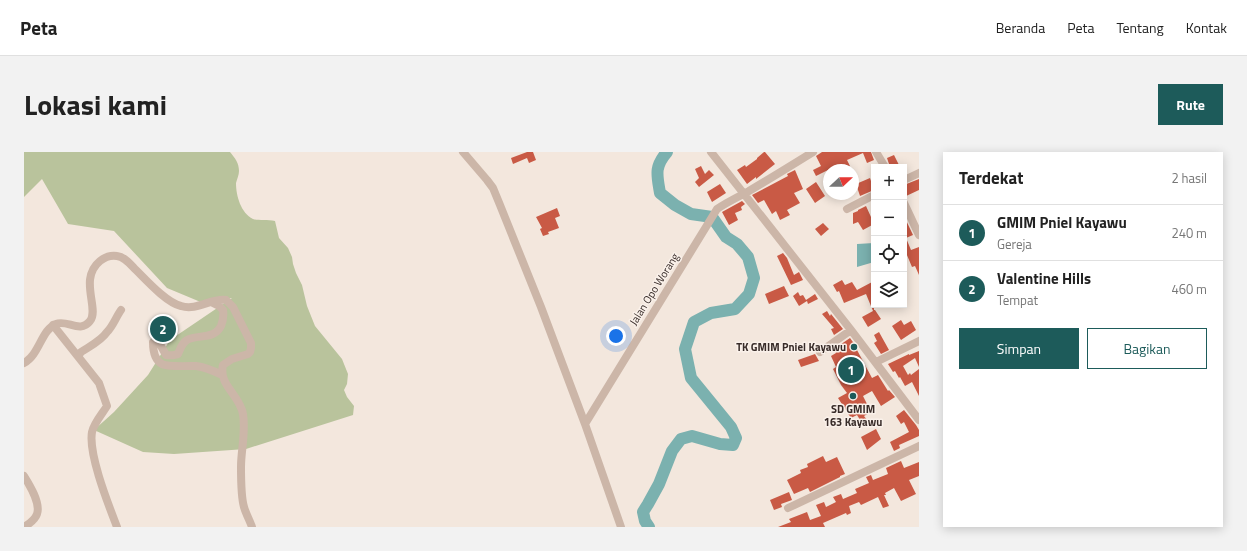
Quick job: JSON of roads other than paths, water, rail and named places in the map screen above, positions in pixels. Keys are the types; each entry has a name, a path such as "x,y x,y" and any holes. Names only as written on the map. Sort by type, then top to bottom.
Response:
{"street":[{"path":"463,152 493,188 541,307 585,424 621,527"},
{"path":"711,152 876,362 919,420"},
{"name":"Jalan Opo Worang","path":"585,424 717,209 813,152"},
{"path":"876,152 883,164"},
{"path":"907,179 919,173"},
{"path":"848,209 871,197"},
{"path":"907,209 919,234"},
{"path":"24,363 32,357 47,331 53,325 60,322 65,322 80,327 89,322 92,318 90,277 96,264 111,256 122,258 127,261 174,303 180,306 191,307 226,300 233,307 251,343 250,352 248,354 223,364 222,375 224,381 238,401 244,414 241,467 242,488 244,507 252,527"},
{"path":"211,302 223,310 224,317 218,331 214,334 187,340 182,344 178,354 172,356 166,355 161,346 155,340 153,342 153,348 156,358 164,366 198,366 215,371 222,375"},
{"path":"78,356 81,352 106,334 111,328 115,318 122,310"},
{"path":"53,325 99,383 108,406 92,431 91,443 105,495 117,527"},
{"path":"820,352 851,330"},
{"path":"876,362 919,341"},
{"path":"788,508 919,446"},
{"path":"24,476 35,497 38,508 38,513 34,519 24,527"}],"water":[{"path":"871,243 871,263 857,267 857,244"}],"waterway":[{"path":"649,527 645,521 643,512 659,484 672,451 681,439 692,436 720,444 733,445 736,438 731,427 691,378 685,349 694,322 711,313 735,309 749,294 754,278 748,257 737,244 726,237 712,217 691,214 675,205 660,193 658,167 667,152"}],"place":[{"name":"Valentine Hills","path":"163,329"},
{"name":"TK GMIM Pniel Kayawu","path":"854,347"},
{"name":"GMIM Pniel Kayawu","path":"851,370"},
{"name":"SD GMIM 163 Kayawu","path":"853,396"}]}
